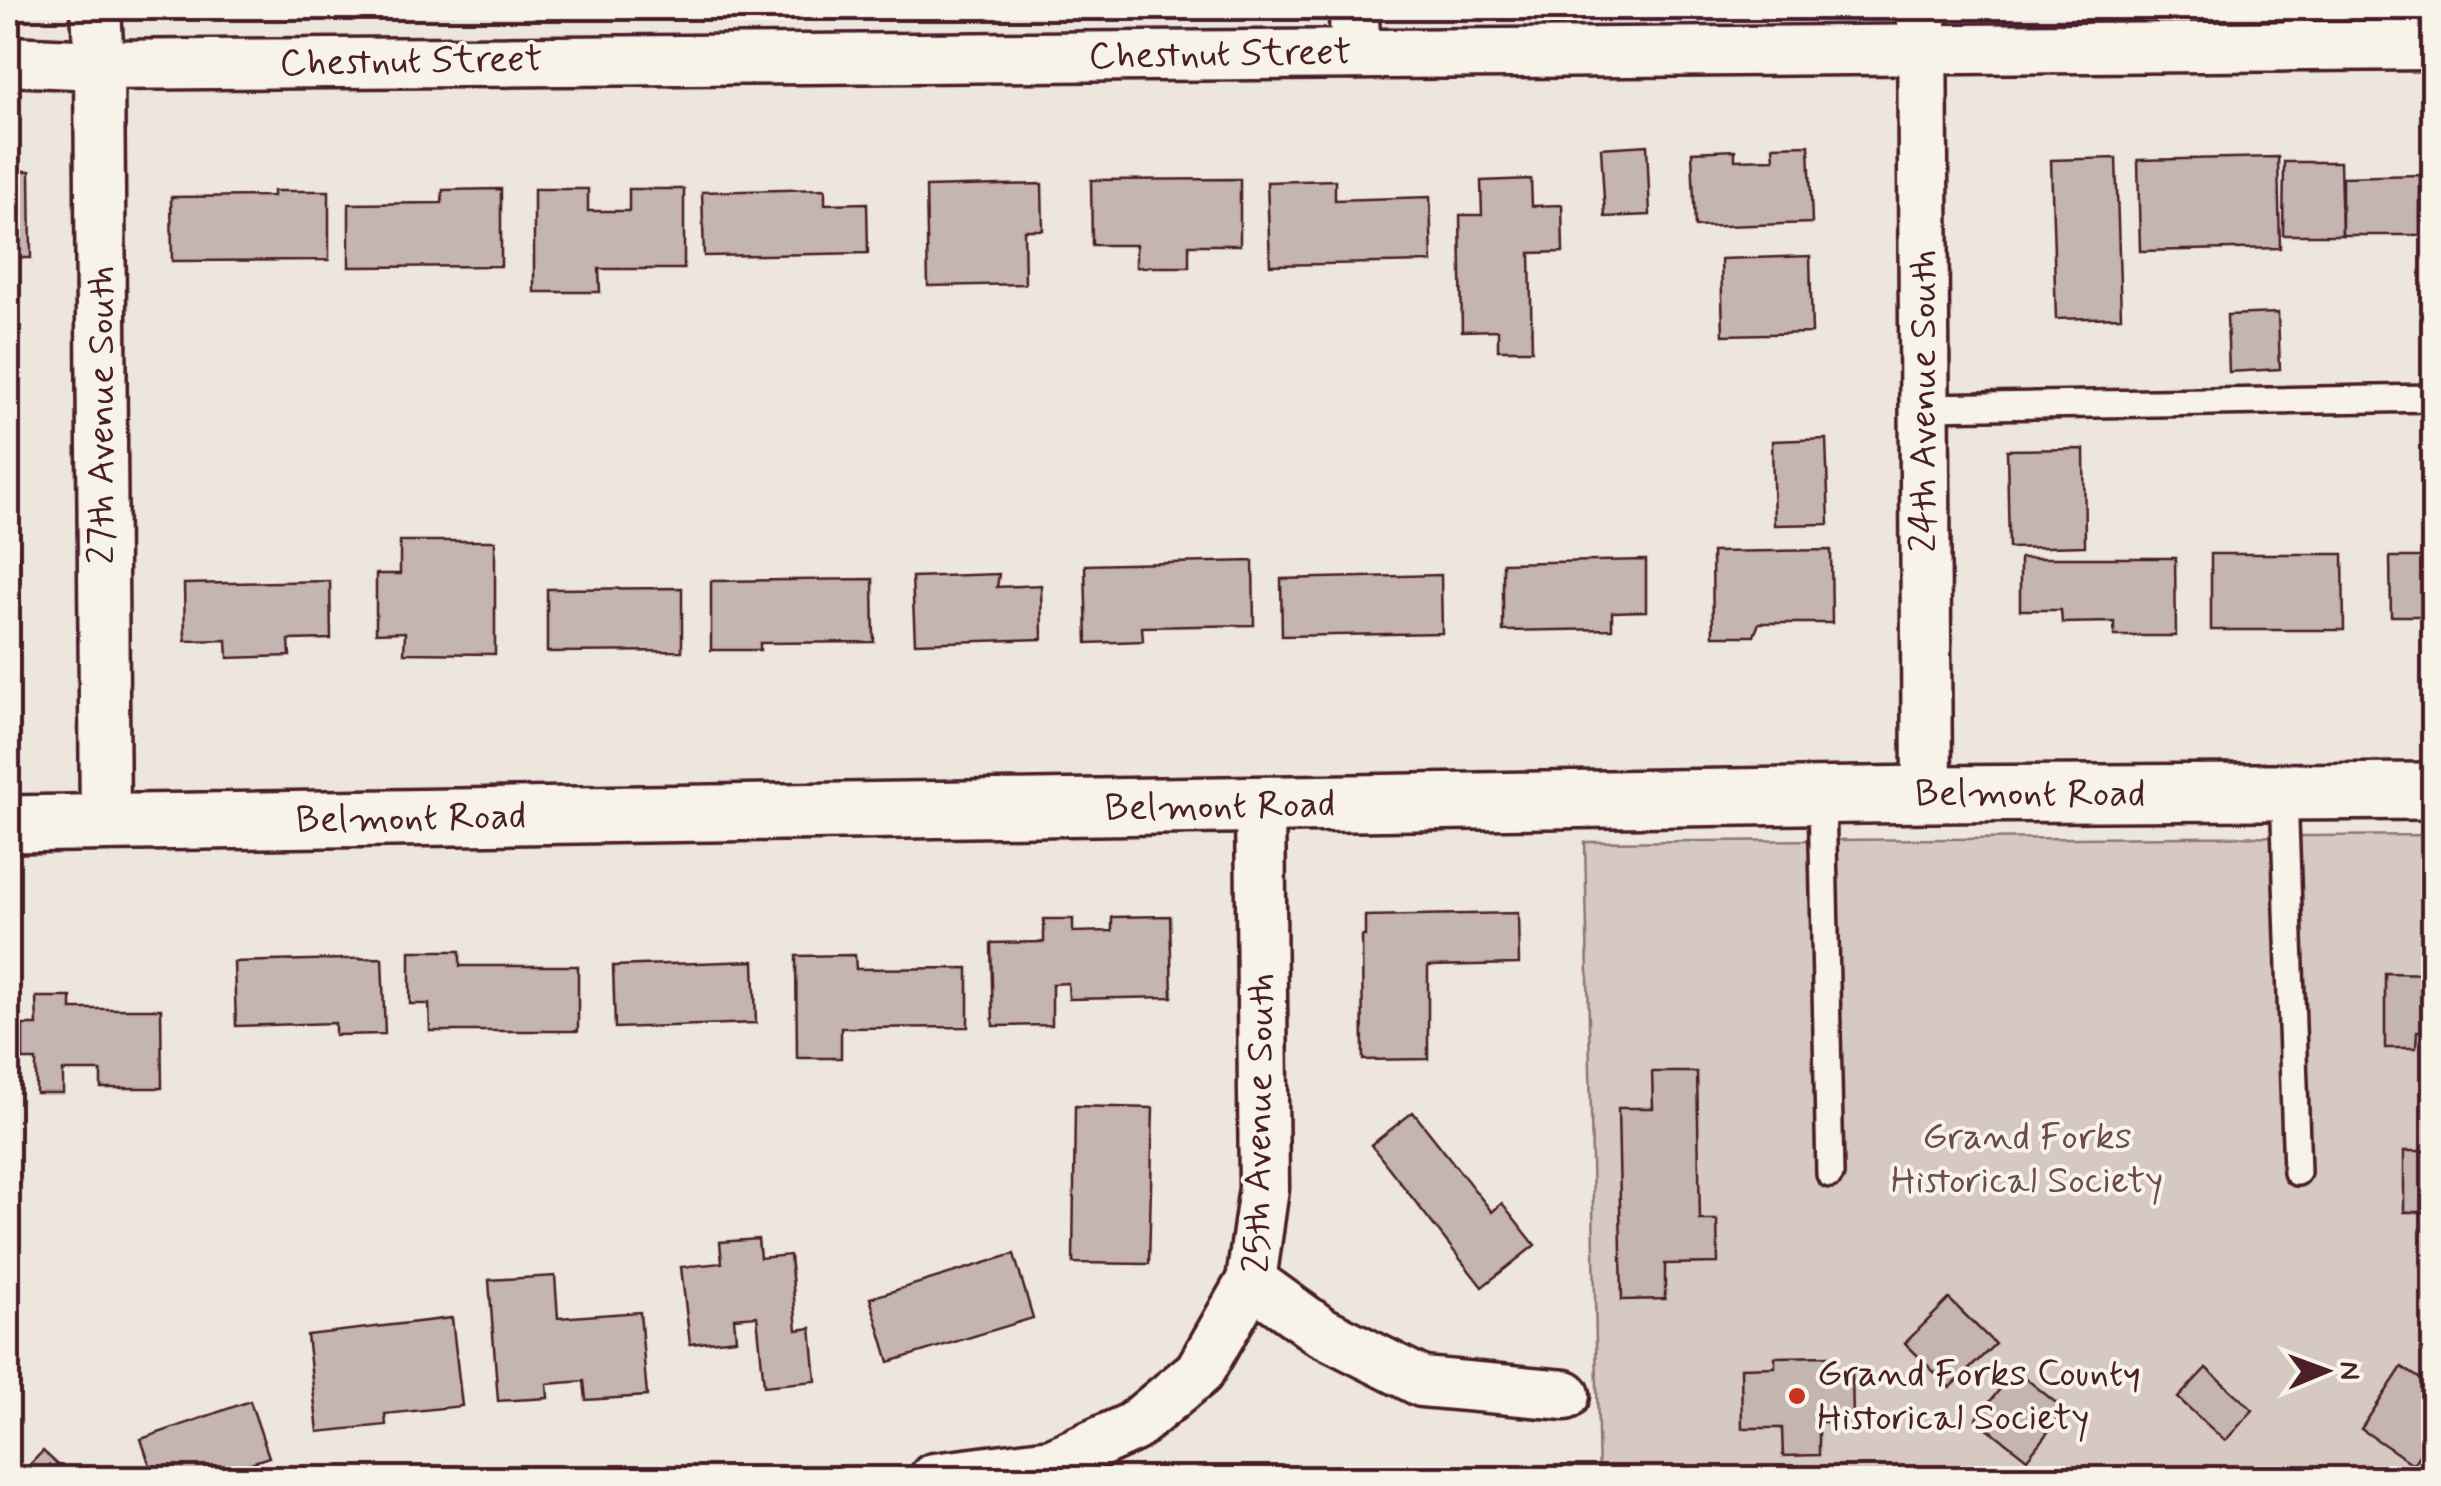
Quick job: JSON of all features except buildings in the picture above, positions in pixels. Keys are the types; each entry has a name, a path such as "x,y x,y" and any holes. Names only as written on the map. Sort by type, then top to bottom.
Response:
{"street":[{"name":"27th Avenue South","path":"96,8 105,823"},
{"path":"1354,8 1355,54"},
{"name":"Chestnut Street","path":"8,61 99,65 1355,54 1922,26 2297,26 2434,45"},
{"name":"24th Avenue South","path":"1922,26 1927,794"},
{"name":"Belmont Road","path":"8,824 1927,794 2434,791"},
{"name":"25th Avenue South","path":"1260,806 1264,1188 1251,1281 1318,1330 1422,1382 1564,1395"},
{"path":"934,1478 1052,1463 1134,1427 1198,1372 1251,1281"}],"lane":[{"path":"1925,407 2434,398"},
{"path":"2284,792 2297,1172"},
{"path":"1822,796 1830,1174"}],"green space":[{"name":"Grand Forks Historical Society","path":"2433,835 2433,1478 1599,1478 1585,842"}],"place":[{"name":"Grand Forks County Historical Society","path":"1797,1396"}]}
